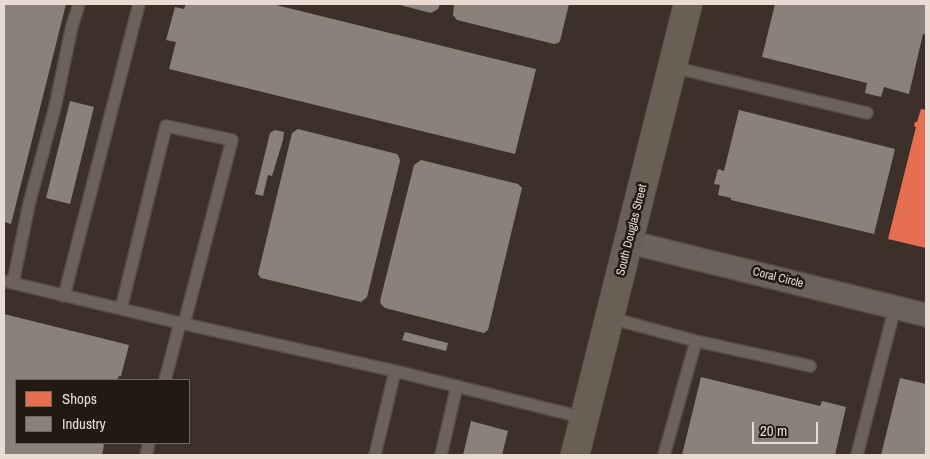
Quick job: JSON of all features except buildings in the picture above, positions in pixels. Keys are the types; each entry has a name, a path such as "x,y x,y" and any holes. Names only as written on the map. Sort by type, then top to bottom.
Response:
{"street":[{"name":"South Douglas Street","path":"576,455 688,4"},
{"name":"Coral Circle","path":"629,242 926,315"}],"lane":[{"path":"79,4 8,282 182,324 395,371 585,418"},
{"path":"64,296 139,4"},
{"path":"672,67 867,113"},
{"path":"121,309 166,126 232,140 165,379"},
{"path":"857,455 895,307"},
{"path":"610,318 696,341 810,366"},
{"path":"664,455 696,341"},
{"path":"375,455 395,371"},
{"path":"441,455 457,386"}]}
